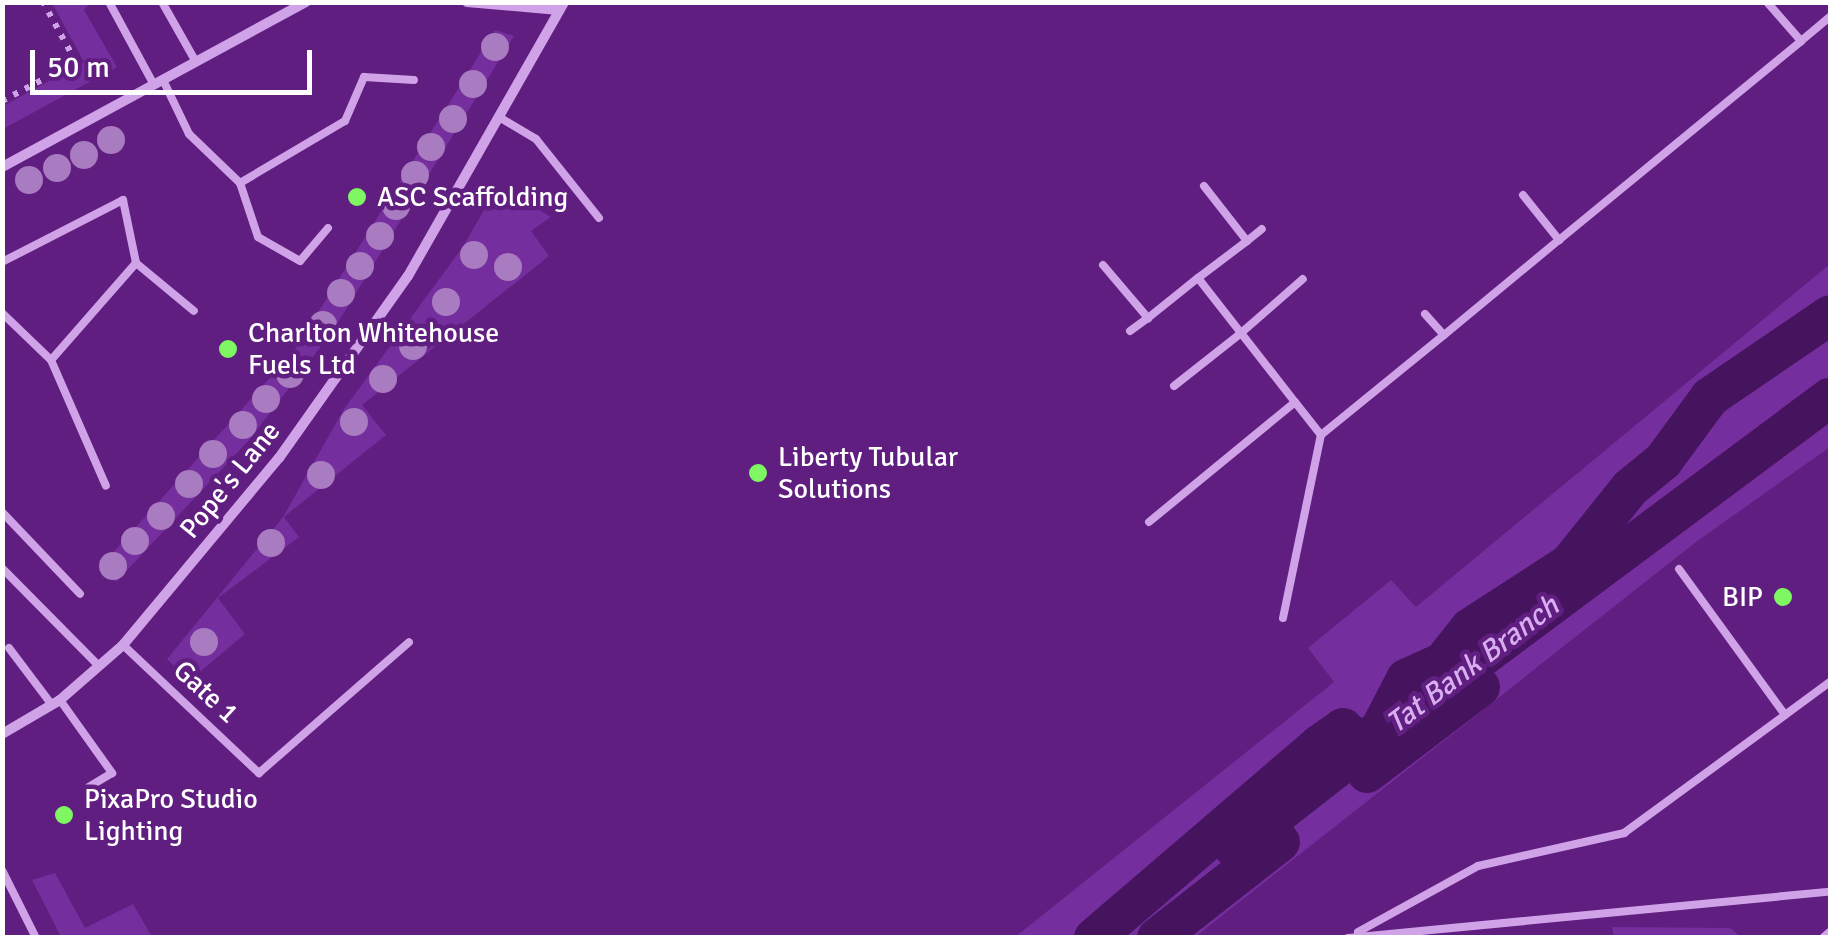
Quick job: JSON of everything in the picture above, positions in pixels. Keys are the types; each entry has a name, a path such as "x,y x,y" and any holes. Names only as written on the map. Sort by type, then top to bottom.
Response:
{"street":[{"path":"2,167 306,2"},
{"path":"467,2 561,6"},
{"name":"Pope's Lane","path":"2,734 56,702 123,645 279,458 408,276 561,6"},
{"path":"1824,938 1830,933"}],"lane":[{"path":"109,2 189,134 240,183 258,236 300,261 328,228"},
{"path":"162,2 196,62"},
{"path":"1768,2 1801,41"},
{"path":"1283,618 1321,436 1830,17"},
{"path":"240,183 345,120 364,77 414,80"},
{"path":"499,117 536,138 599,218"},
{"path":"1204,186 1247,241"},
{"path":"1523,194 1559,240"},
{"path":"2,262 123,200 136,263 194,311"},
{"path":"1130,331 1262,230"},
{"path":"51,360 136,263"},
{"path":"1104,265 1148,318"},
{"path":"1198,278 1321,436"},
{"path":"1174,386 1302,278"},
{"path":"2,312 51,360 106,486"},
{"path":"1425,314 1444,334"},
{"path":"1150,522 1295,402"},
{"path":"2,512 80,594"},
{"path":"2,568 98,666"},
{"path":"1679,569 1786,715"},
{"name":"Gate 1","path":"123,645 259,773 410,642"},
{"path":"9,648 112,773 89,787"},
{"path":"1360,935 1478,866 1624,833 1830,682"},
{"path":"2,870 36,938"},
{"path":"1348,938 1629,915 1830,892"}],"path":[{"path":"2,102 76,62 44,2"}],"shaded area":[{"path":"52,3 90,3 84,10 117,67 3,129 3,106 84,62"},
{"path":"495,30 514,36 332,332 250,439 116,582 101,566 293,352"},
{"path":"498,186 551,217 531,231 549,256 362,405 386,435 284,517 299,537 218,598 245,634 189,681 167,659 283,517 344,409 462,248"},
{"path":"1830,264 1830,447 1696,542 1195,937 1015,937 1334,682 1308,648 1391,580 1416,607"},
{"path":"55,873 85,928 133,904 152,937 61,937 32,880"},
{"path":"1612,927 1730,928 1741,937 1614,937"}],"waterway":[{"path":"1094,938 1319,745 1343,728 1356,741 1378,733 1406,679 1443,662 1470,628 1569,564 1630,488 1663,461 1710,397 1830,315"},
{"name":"Tat Bank Branch","path":"1439,689 1830,398"},
{"path":"1367,773 1480,687"},
{"name":"Tat Bank Branch","path":"1234,848 1381,733"},
{"path":"1157,938 1280,842"}],"place":[{"name":"ASC Scaffolding","path":"357,197"},
{"name":"Charlton Whitehouse Fuels Ltd","path":"228,349"},
{"name":"Liberty Tubular Solutions","path":"758,473"},
{"name":"BIP","path":"1783,597"},
{"name":"PixaPro Studio Lighting","path":"64,815"}]}
